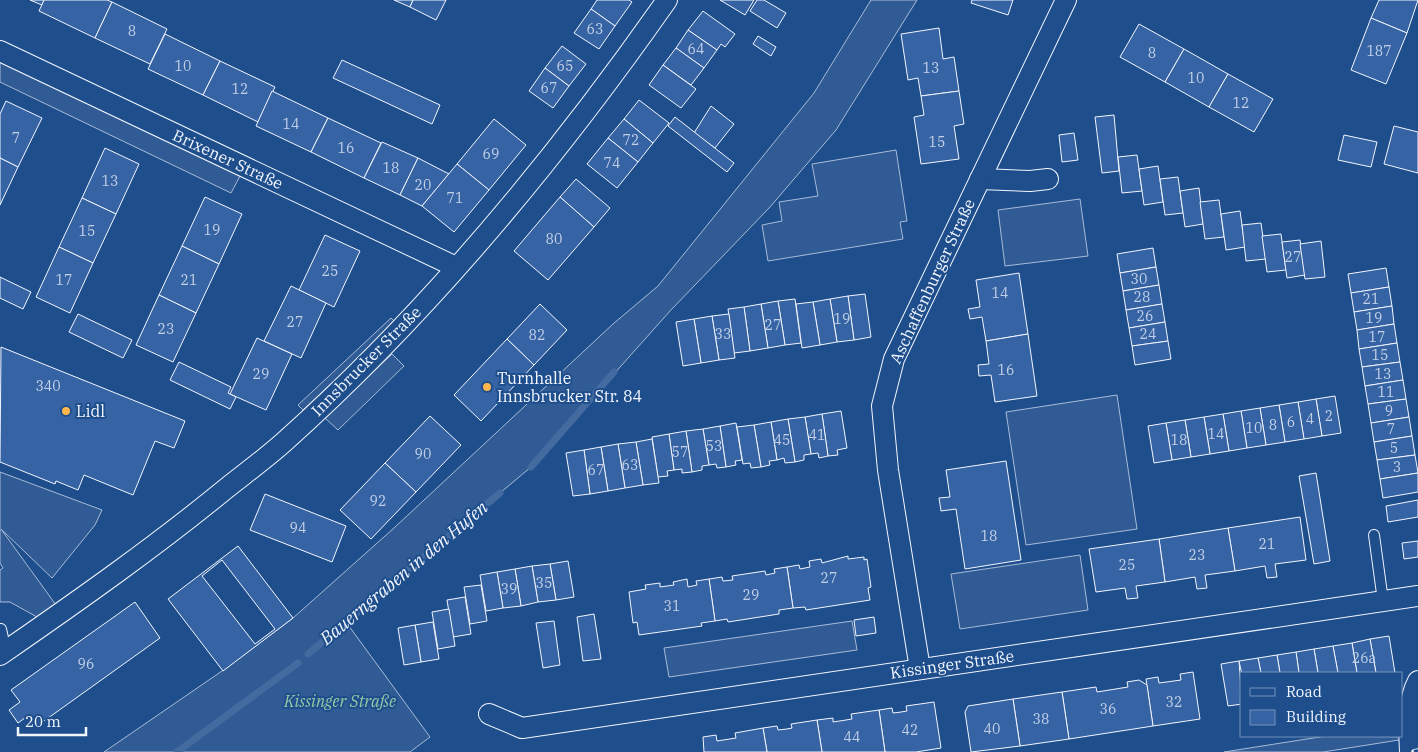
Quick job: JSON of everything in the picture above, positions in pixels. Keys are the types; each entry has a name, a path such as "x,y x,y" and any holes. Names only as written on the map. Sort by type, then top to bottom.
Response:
{"street":[{"name":"Innsbrucker Straße","path":"3,653 159,543 282,443 390,340 549,159 623,63 667,0"},
{"name":"Aschaffenburger Straße","path":"920,669 888,470 882,406 894,359 1066,0"},
{"name":"Brixener Straße","path":"0,51 456,267"},
{"path":"980,179 1030,181 1048,178"},
{"name":"Kissinger Straße","path":"489,714 522,728 1418,596"},
{"path":"1410,752 1409,729 1412,699 1418,681"}],"lane":[{"path":"1374,534 1383,601"},
{"path":"1,629 3,653"}],"shaded area":[{"path":"871,0 917,0 836,130 770,207 670,311 531,467 346,622 430,737 410,752 104,752 222,671 293,618 394,528 613,324 658,286 814,93"},
{"path":"0,62 240,176 231,193 0,82"},
{"path":"896,150 907,221 900,222 903,239 768,261 762,225 782,221 779,202 818,196 812,164"},
{"path":"1080,199 1088,256 1005,266 998,210"},
{"path":"391,318 396,323 303,410 298,405"},
{"path":"392,354 404,366 338,430 325,418"},
{"path":"1117,395 1137,529 1026,545 1006,412"},
{"path":"0,472 102,510 95,525 52,578 1,529 56,605 37,617 10,602 0,602 0,570 3,568 0,563"},
{"path":"1080,555 1088,610 960,629 951,574"},
{"path":"852,621 857,650 669,677 664,648"},
{"path":"1320,737 1418,737 1323,752 1224,752"}],"building":[{"path":"30,0 44,0 42,5"},
{"path":"44,0 107,0 112,2 95,38 39,11"},
{"path":"394,0 413,0 410,7"},
{"path":"413,0 446,0 436,20 410,7"},
{"path":"597,0 629,0 632,2 615,26 591,9"},
{"path":"720,0 754,0 745,15"},
{"path":"757,0 764,0 786,13 777,28 750,11"},
{"path":"972,0 1013,0 1008,15 971,3"},
{"path":"1379,0 1418,0 1407,33 1371,18"},
{"path":"112,2 167,29 150,64 95,38"},
{"path":"591,9 615,26 599,49 574,33"},
{"path":"703,11 735,34 725,47 721,44 717,50 688,30"},
{"path":"1371,18 1407,33 1386,84 1351,70"},
{"path":"1139,24 1184,49 1165,82 1120,57"},
{"path":"939,28 943,59 954,57 959,91 921,96 918,78 908,80 901,34"},
{"path":"688,30 717,50 704,68 676,48"},
{"path":"165,34 220,61 203,95 148,69"},
{"path":"758,36 776,47 771,56 753,44"},
{"path":"562,46 586,64 569,86 545,68"},
{"path":"676,48 704,68 691,85 663,65"},
{"path":"1184,49 1228,74 1209,107 1165,82"},
{"path":"342,60 440,105 432,124 333,78"},
{"path":"220,61 275,87 258,122 203,95"},
{"path":"663,65 696,89 681,108 649,85"},
{"path":"545,68 569,86 553,108 529,91"},
{"path":"1228,74 1273,99 1254,132 1209,107"},
{"path":"272,91 328,118 311,152 256,126"},
{"path":"959,91 964,124 954,126 959,159 921,164 914,117 924,115 921,96"},
{"path":"639,100 669,123 653,143 624,119"},
{"path":"6,101 42,118 18,167 0,158 0,114"},
{"path":"711,106 734,124 715,148 694,133"},
{"path":"1114,115 1119,171 1102,173 1095,117"},
{"path":"675,117 734,163 727,172 668,126"},
{"path":"328,118 381,143 364,178 311,152"},
{"path":"494,119 526,145 489,190 457,164"},
{"path":"624,119 653,143 638,162 608,138"},
{"path":"1394,126 1418,132 1418,173 1384,164"},
{"path":"1074,133 1078,160 1062,162 1059,135"},
{"path":"1344,135 1377,142 1371,167 1338,160"},
{"path":"608,138 638,162 617,188 587,164"},
{"path":"382,142 418,158 400,195 364,178"},
{"path":"105,148 139,164 116,214 82,198"},
{"path":"1137,155 1142,191 1122,193 1118,157"},
{"path":"0,158 18,167 0,205"},
{"path":"418,158 449,174 422,206 400,195"},
{"path":"457,164 489,190 454,232 422,206"},
{"path":"1158,166 1163,202 1144,205 1139,169"},
{"path":"1178,177 1183,213 1165,215 1160,179"},
{"path":"576,179 610,208 594,227 560,197"},
{"path":"1199,188 1203,224 1185,227 1180,191"},
{"path":"205,197 242,214 219,264 182,246"},
{"path":"560,197 594,227 548,280 514,251"},
{"path":"82,198 116,214 93,263 59,247"},
{"path":"1219,200 1224,237 1205,239 1200,202"},
{"path":"1240,211 1245,247 1226,250 1221,214"},
{"path":"1261,223 1266,259 1246,261 1242,225"},
{"path":"1281,234 1286,270 1267,272 1262,236"},
{"path":"325,235 360,251 334,307 299,290"},
{"path":"1300,240 1305,275 1287,278 1282,242"},
{"path":"1321,241 1325,277 1305,279 1300,244"},
{"path":"182,246 219,264 196,313 159,295"},
{"path":"59,247 93,263 70,313 36,297"},
{"path":"1153,248 1156,267 1120,273 1117,254"},
{"path":"1156,267 1159,285 1123,291 1120,273"},
{"path":"1386,268 1389,287 1351,293 1348,274"},
{"path":"1019,273 1028,334 986,341 982,317 970,319 968,309 980,307 976,280"},
{"path":"0,277 31,292 23,309 0,298"},
{"path":"1159,285 1162,304 1126,310 1123,291"},
{"path":"291,286 326,303 301,358 264,341"},
{"path":"1389,287 1392,306 1354,312 1351,293"},
{"path":"865,294 871,337 854,340 848,296"},
{"path":"159,295 196,313 173,362 136,345"},
{"path":"848,296 854,340 837,342 830,299"},
{"path":"795,299 801,343 785,345 778,301"},
{"path":"830,299 837,342 820,345 813,302"},
{"path":"778,301 785,345 768,348 761,304"},
{"path":"813,302 820,345 802,348 796,304"},
{"path":"540,304 567,330 534,365 507,339"},
{"path":"761,304 768,348 750,351 744,307"},
{"path":"1162,304 1165,322 1129,328 1126,310"},
{"path":"1392,306 1394,324 1357,330 1354,312"},
{"path":"744,307 750,351 734,353 728,309"},
{"path":"78,314 132,340 123,358 69,332"},
{"path":"729,314 735,358 719,360 712,316"},
{"path":"712,316 719,360 701,363 694,319"},
{"path":"694,319 701,363 683,366 676,322"},
{"path":"1165,322 1168,341 1132,346 1129,328"},
{"path":"1394,324 1397,343 1359,349 1357,330"},
{"path":"1028,334 1037,396 995,402 991,375 979,376 978,365 989,364 986,341"},
{"path":"257,338 292,354 266,410 230,394"},
{"name":"Turnhalle Innsbrucker Str. 84","path":"507,339 534,365 481,421 454,395"},
{"path":"1168,341 1171,359 1135,365 1132,346"},
{"path":"1397,343 1400,362 1362,367 1359,349"},
{"path":"1,347 185,421 174,448 155,441 133,495 84,475 78,490 56,481 55,484 0,462"},
{"path":"179,362 231,387 228,393 236,397 230,409 170,380"},
{"path":"1400,362 1403,380 1365,386 1362,367"},
{"path":"1403,380 1406,399 1368,404 1365,386"},
{"path":"1335,396 1341,433 1322,436 1316,399"},
{"path":"1316,399 1322,436 1304,439 1298,402"},
{"path":"1406,399 1409,417 1371,423 1368,404"},
{"path":"1298,402 1304,439 1285,442 1279,405"},
{"path":"1279,405 1285,442 1266,445 1260,408"},
{"path":"1260,408 1266,445 1247,448 1241,411"},
{"path":"841,411 847,448 837,450 838,455 828,456 822,414"},
{"path":"1241,411 1247,448 1229,451 1223,414"},
{"path":"822,414 828,456 819,458 818,453 811,454 805,417"},
{"path":"1223,414 1229,451 1210,454 1204,417"},
{"path":"430,416 461,445 416,492 385,463"},
{"path":"805,417 811,454 804,455 804,460 795,462 788,419"},
{"path":"1204,417 1210,454 1191,457 1185,420"},
{"path":"1409,417 1412,436 1374,442 1371,423"},
{"path":"788,419 795,462 785,463 784,458 777,460 771,422"},
{"path":"1185,420 1191,457 1172,460 1166,423"},
{"path":"771,422 777,460 769,461 770,465 761,467 754,425"},
{"path":"736,423 742,460 735,461 736,465 726,467 720,426"},
{"path":"1166,423 1172,460 1154,463 1148,426"},
{"path":"754,425 761,467 751,468 750,463 743,464 737,427"},
{"path":"720,426 726,467 717,468 716,464 709,465 703,429"},
{"path":"703,429 709,465 702,466 702,470 692,472 686,431"},
{"path":"686,431 692,472 682,473 682,469 674,470 669,434"},
{"path":"669,434 674,470 667,471 668,476 658,477 652,437"},
{"path":"1412,436 1415,455 1377,460 1374,442"},
{"path":"652,439 659,483 643,485 636,442"},
{"path":"636,442 643,485 625,488 618,444"},
{"path":"618,444 625,488 608,491 601,447"},
{"path":"601,447 608,491 590,494 584,450"},
{"path":"584,450 590,494 573,496 566,453"},
{"path":"1415,455 1418,473 1380,479 1377,460"},
{"path":"1006,461 1021,560 965,569 956,509 941,511 939,498 950,497 946,470"},
{"path":"385,463 416,492 371,539 340,510"},
{"path":"1316,473 1330,561 1314,564 1299,476"},
{"path":"1418,473 1418,492 1383,498 1380,479"},
{"path":"265,494 346,526 332,562 250,530"},
{"path":"1418,500 1418,517 1388,522 1386,506"},
{"path":"1300,517 1306,560 1275,564 1277,577 1267,578 1265,566 1235,571 1228,528"},
{"path":"1228,528 1235,571 1205,575 1207,588 1197,589 1195,577 1165,582 1159,539"},
{"path":"1159,539 1165,582 1136,586 1138,598 1127,599 1125,588 1096,592 1089,549"},
{"path":"1418,541 1418,557 1404,559 1402,543"},
{"path":"238,546 293,618 223,671 168,599","holes":["222,560 275,629 255,644 202,576"]},
{"path":"848,556 848,559 864,557 864,560 867,559 871,587 868,588 870,600 806,610 805,607 793,608 787,567 799,565 800,569 810,567 809,561 821,559 822,563"},
{"path":"568,561 574,597 556,600 550,564"},
{"path":"550,564 556,600 538,602 532,566"},
{"path":"532,566 538,602 521,606 515,569"},
{"path":"787,567 793,608 779,610 779,614 728,622 727,619 715,621 709,579 722,577 723,581 733,580 732,576 765,571 766,575 775,573 774,569"},
{"path":"515,569 521,606 503,608 497,572"},
{"path":"497,572 503,608 486,611 480,575"},
{"path":"687,579 688,587 697,585 696,581 709,579 715,621 701,623 702,626 639,635 637,622 633,623 629,592 646,589 645,585 660,583 660,587 674,585 673,582"},
{"path":"481,585 487,621 470,624 464,587"},
{"path":"465,597 471,634 453,637 447,600"},
{"path":"135,602 160,638 37,726 29,715 18,723 9,710 20,702 11,690"},
{"path":"449,609 455,646 438,649 432,612"},
{"path":"594,614 601,659 583,661 577,617"},
{"path":"874,617 876,633 856,636 854,620"},
{"path":"554,621 560,665 543,668 536,623"},
{"path":"433,622 439,659 421,662 415,625"},
{"path":"415,625 421,662 404,665 398,628"},
{"path":"1389,636 1395,672 1376,672 1370,639"},
{"path":"1370,639 1376,672 1357,672 1352,643"},
{"path":"1352,643 1357,672 1338,672 1333,646"},
{"path":"1333,646 1338,672 1318,672 1314,649"},
{"path":"1314,649 1318,672 1299,672 1296,652"},
{"path":"1296,652 1299,672 1280,672 1277,655"},
{"path":"1277,655 1280,672 1261,672 1258,658"},
{"path":"1258,658 1261,672 1241,672 1239,661"},
{"path":"1239,661 1240,704 1228,706 1221,664"},
{"path":"1193,672 1200,719 1153,726 1146,679 1158,677 1159,683 1181,680 1180,674"},
{"path":"1139,680 1147,685 1153,726 1069,739 1062,692 1096,687 1097,692 1128,687 1127,682"},
{"path":"1062,692 1069,739 1020,746 1013,699"},
{"path":"1013,699 1020,746 971,752 965,712 968,706"},
{"path":"934,702 941,748 916,752 885,752 879,710 892,708 893,713 901,712 907,711 906,706"},
{"path":"879,710 885,752 822,752 817,720 833,718 833,722 846,720 852,719 851,714"},
{"path":"817,720 822,752 767,752 763,728 777,726 778,730 787,729 792,728 791,724"},
{"path":"763,728 767,752 704,752 703,737 716,735 717,741 736,738 735,733"}],"waterway":[{"name":"Bauerngraben in den Hufen","path":"531,467 614,372"},
{"name":"Bauerngraben in den Hufen","path":"308,654 500,493"},
{"name":"Bauerngraben in den Hufen","path":"177,752 298,663"}],"railway":[{"path":"1414,752 1418,751"}],"place":[{"name":"Turnhalle Innsbrucker Str. 84","path":"487,387"},
{"name":"Lidl","path":"66,411"}]}
